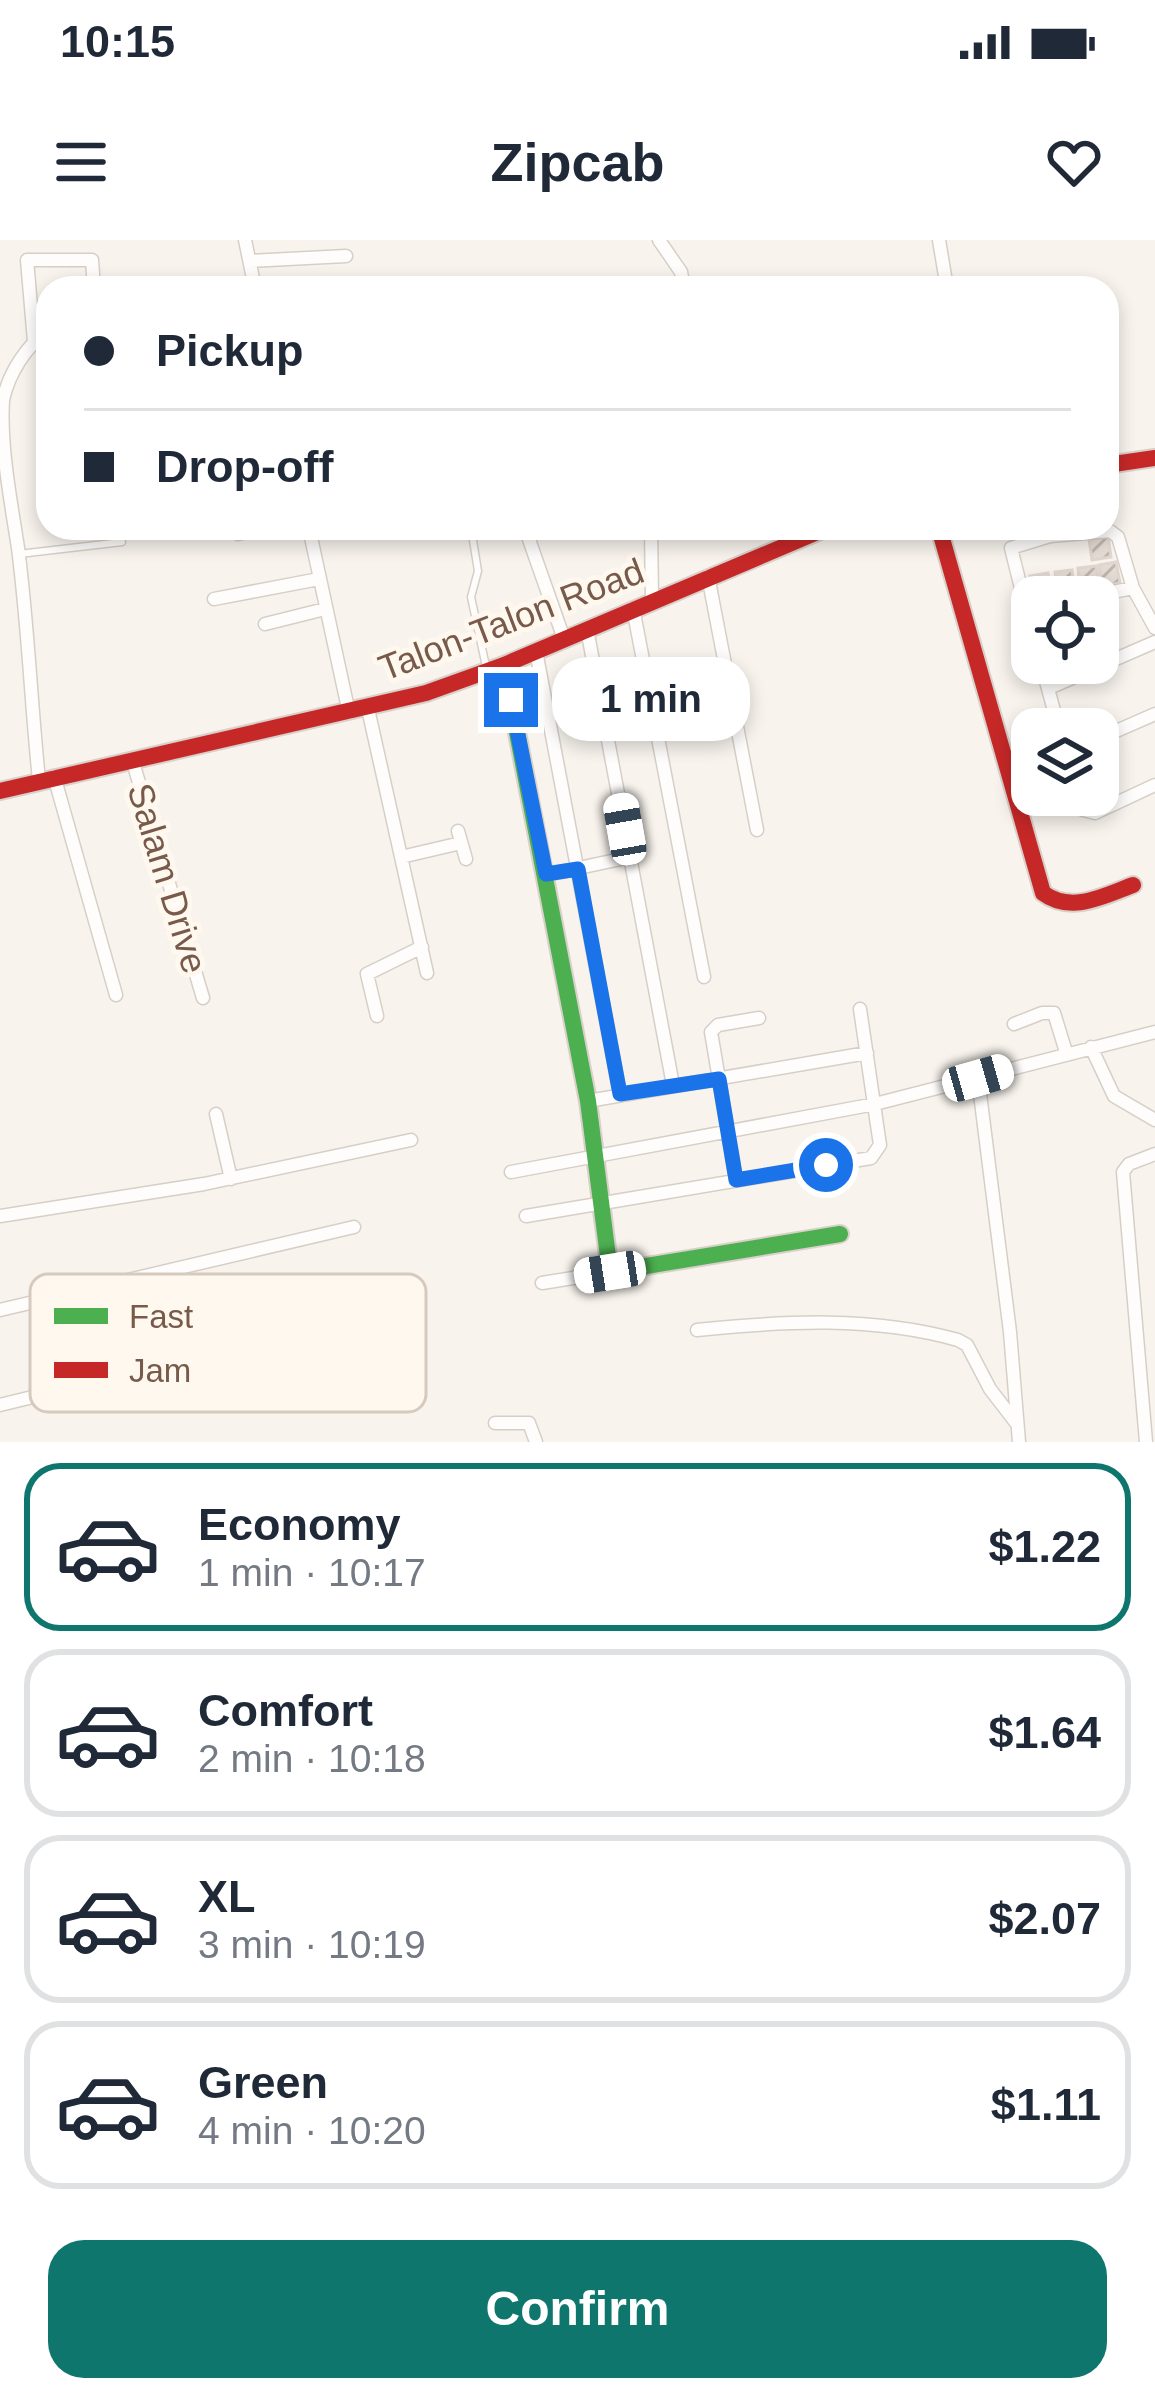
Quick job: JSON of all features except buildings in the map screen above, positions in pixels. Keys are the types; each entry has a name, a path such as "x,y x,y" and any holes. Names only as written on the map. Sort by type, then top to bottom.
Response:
{"street":[{"path":"245,240 253,276"},
{"path":"659,240 682,276"},
{"path":"939,240 945,276"},
{"path":"250,261 346,256"},
{"path":"93,276 92,260 27,260 34,341 10,380 2,417 46,778 116,994"},
{"path":"1119,463 1155,458"},
{"path":"311,540 325,609 401,857 427,973"},
{"path":"529,540 564,638"},
{"path":"651,540 652,599"},
{"name":"Talon-Talon Road","path":"0,791 358,711 495,668 797,540"},
{"path":"942,540 1043,893 1065,906 1133,885"},
{"path":"1019,576 1011,548 1030,540"},
{"path":"1116,540 1133,589 1155,628"},
{"path":"707,576 757,830"},
{"path":"214,599 319,578"},
{"path":"1119,591 1133,589"},
{"path":"633,608 704,976"},
{"path":"266,624 325,609"},
{"path":"587,629 673,1084"},
{"path":"1049,688 1155,642"},
{"path":"536,651 620,1094"},
{"path":"495,668 546,874 588,1101 610,1272"},
{"path":"1048,684 1054,708"},
{"path":"1119,730 1155,714"},
{"name":"Salam Drive","path":"132,759 203,998"},
{"path":"1119,802 1155,785"},
{"path":"401,857 460,837 466,859"},
{"path":"546,874 630,857"},
{"path":"377,1016 367,974 422,947"},
{"path":"526,1216 872,1158 880,1145 860,1009"},
{"path":"1014,1024 1054,1013 1066,1052"},
{"path":"736,1180 711,1031 718,1025 759,1018"},
{"path":"511,1172 875,1104 1155,1032"},
{"path":"1091,1047 1114,1096 1155,1120"},
{"path":"588,1101 867,1052"},
{"path":"978,1078 1019,1442"},
{"path":"216,1114 231,1179"},
{"path":"0,1216 231,1179 411,1139"},
{"path":"1146,1442 1123,1172 1129,1164 1155,1154"},
{"path":"154,1274 354,1227"},
{"path":"542,1283 840,1234"},
{"path":"0,1310 30,1303"},
{"path":"697,1330 827,1322 883,1325 958,1340 968,1345 990,1389 1017,1424"},
{"path":"1139,1370 1155,1369"},
{"path":"0,1405 30,1398"},
{"path":"495,1423 529,1423 536,1442"}],"lane":[{"path":"473,540 478,571 471,597 495,668"},
{"path":"19,554 122,542"}],"traffic: fast":[{"path":"504,665 588,1101 610,1272 840,1234"}],"traffic: jam":[{"path":"1119,463 1155,458"},
{"path":"0,791 426,693 504,665 799,540"},
{"path":"942,540 1043,893 1076,903 1133,885"}],"route":[{"path":"511,700 546,874 578,869 620,1094 719,1079 736,1180 826,1165"}]}
